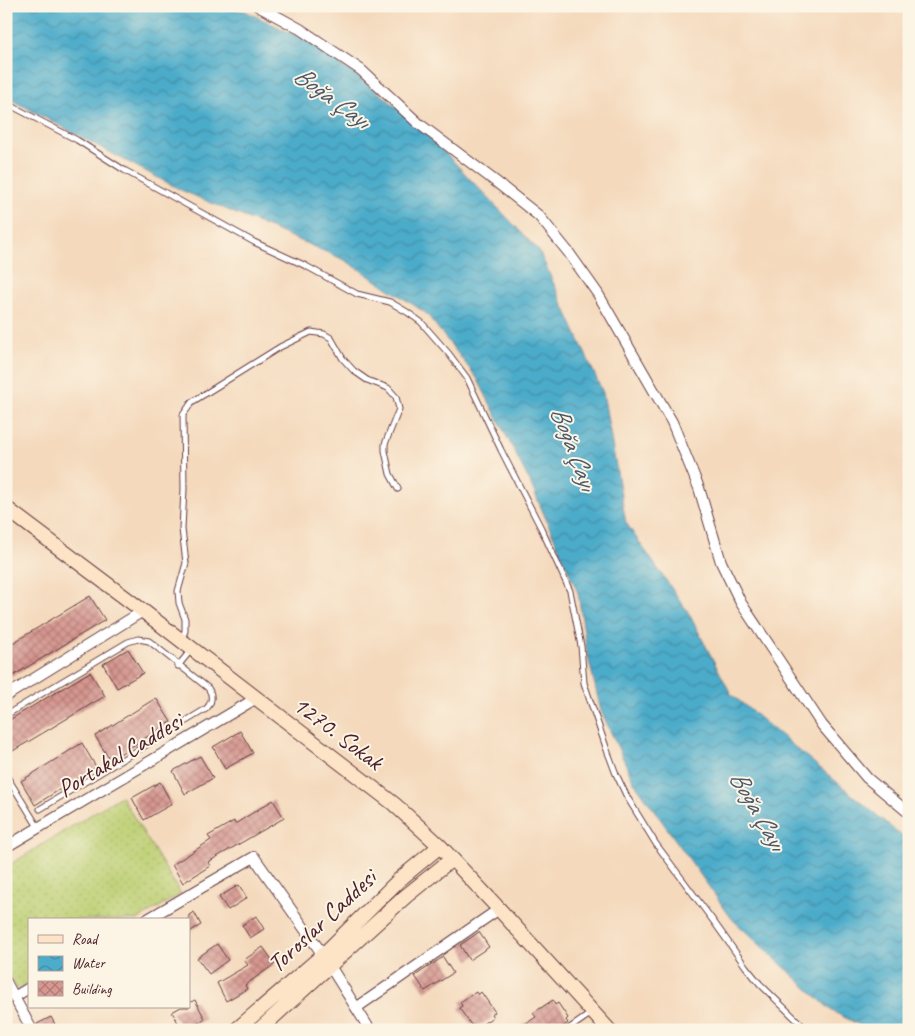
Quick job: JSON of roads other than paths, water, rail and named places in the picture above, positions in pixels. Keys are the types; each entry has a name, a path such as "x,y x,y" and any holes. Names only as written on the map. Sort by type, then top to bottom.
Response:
{"street":[{"path":"258,6 300,29 361,70 418,123 495,180 539,216 569,253 598,294 672,422 699,488 721,562 741,603 822,726 867,778 909,813"},
{"name":"1270. Sokak","path":"6,508 394,804 440,846 609,1030"},
{"path":"6,696 143,611"},
{"name":"Portakal Caddesi","path":"6,847 255,699"},
{"name":"Toroslar Caddesi","path":"259,1030 400,879 440,846"},
{"path":"149,918 254,857 326,960 370,1030"},
{"name":"Toroslar Caddesi","path":"236,1030 452,859"},
{"path":"356,1008 499,909"},
{"path":"6,982 32,1030"},
{"path":"14,997 28,989"}],"lane":[{"path":"6,103 77,140 124,170 254,242 306,266 357,294 390,302 408,312 421,322 449,354 467,378 501,450 542,528 570,591 581,646 584,683 610,758 627,797 656,844 746,967 760,984 807,1030"},
{"path":"178,666 186,645 183,613 178,597 179,585 186,563 182,528 184,489 183,416 192,402 280,347 311,332 324,334 331,338 343,360 354,371 367,380 388,388 396,397 399,409 385,444 385,451 390,474 398,489"},
{"path":"6,715 132,640 143,639 208,688 212,698 209,706 40,809"},
{"path":"6,775 38,828"},
{"path":"567,1030 593,1012"}],"water":[{"name":"Boğa Çayı","path":"6,6 204,6 245,11 311,43 386,98 426,133 539,251 603,393 626,523 688,612 731,694 909,842 909,1030 869,1030 832,1011 732,919 634,782 601,711 587,652 578,593 530,482 477,378 426,313 345,260 181,190 6,97"}]}
